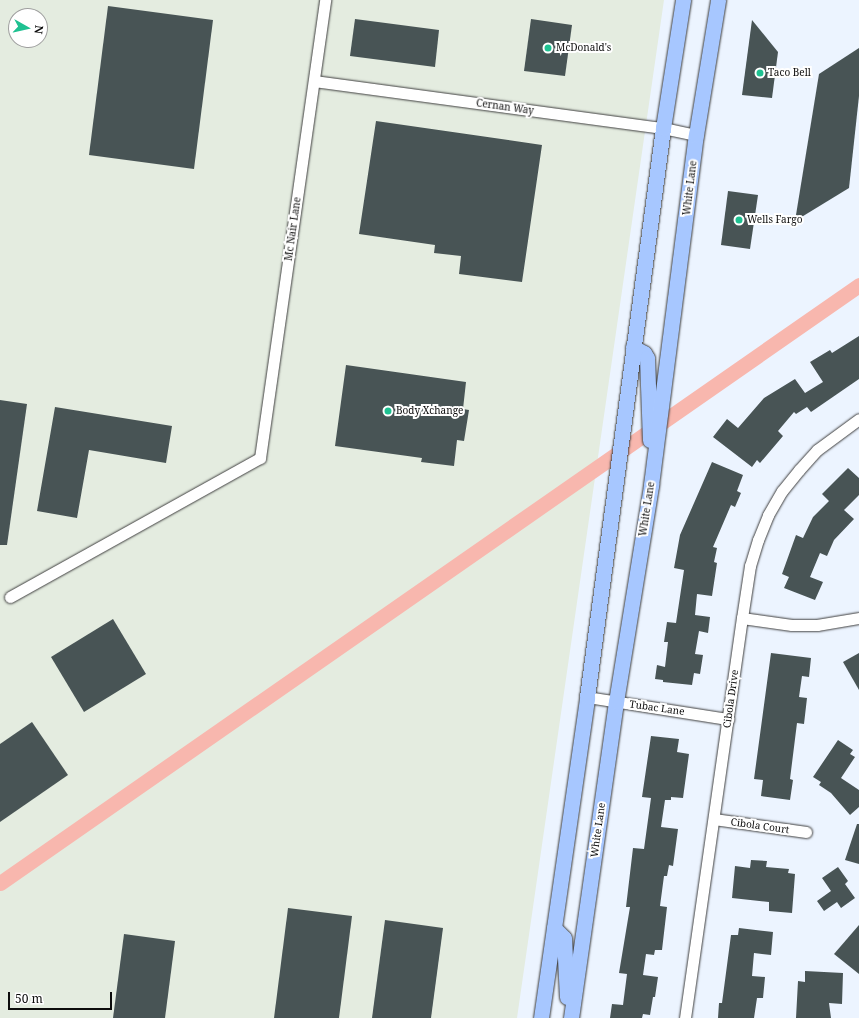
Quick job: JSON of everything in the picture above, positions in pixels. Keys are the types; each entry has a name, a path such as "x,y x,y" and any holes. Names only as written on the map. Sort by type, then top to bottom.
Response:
{"main road":[{"path":"541,1018 587,697 663,128 683,0"},
{"name":"White Lane","path":"571,1018 616,702 651,485 696,135 718,0"},
{"path":"633,348 644,353 647,358 651,485"},
{"path":"554,928 564,938 568,1018"}],"street":[{"name":"Mc Nair Lane","path":"10,597 260,458 325,0"},
{"name":"Cernan Way","path":"314,81 663,128 696,135"},
{"name":"Cibola Drive","path":"685,1018 750,566 768,515 782,491 798,470 817,450 859,419"},
{"path":"742,618 792,625 817,625 859,618"},
{"name":"Tubac Lane","path":"587,697 728,719"},
{"name":"Cibola Court","path":"714,819 806,832"}],"shaded area":[{"path":"0,0 664,0 517,1018 0,1018"}],"building":[{"path":"108,6 213,20 194,169 89,155"},
{"path":"355,19 439,30 435,67 350,56"},
{"name":"McDonald's","path":"531,19 572,25 565,76 524,71"},
{"name":"Taco Bell","path":"752,20 778,52 772,98 742,95"},
{"path":"859,48 859,96 849,188 795,221 819,74"},
{"path":"376,121 542,145 522,282 459,274 461,256 434,253 435,245 359,234"},
{"name":"Wells Fargo","path":"728,191 758,195 750,249 721,245"},
{"path":"859,336 859,379 811,412 807,407 796,414 794,412 778,431 783,436 760,463 757,460 752,467 713,437 727,419 738,428 764,398 795,379 805,393 823,382 810,362 830,350 832,353"},
{"path":"346,365 466,382 463,409 469,410 464,441 457,440 454,466 421,462 422,458 335,446"},
{"path":"0,400 27,404 7,545 0,545"},
{"path":"55,407 172,426 166,463 89,450 77,518 37,511"},
{"path":"712,462 743,475 737,491 741,493 735,507 731,505 713,547 717,548 714,562 717,563 712,596 697,594 695,615 710,617 708,633 699,631 695,654 703,655 700,674 694,673 692,685 663,682 663,680 655,679 657,665 665,667 668,642 664,642 667,622 676,623 684,570 674,568 680,535"},
{"path":"848,468 859,478 859,495 844,510 854,519 834,540 827,556 820,553 810,577 823,582 815,600 784,588 789,577 782,574 796,535 803,538 813,517 829,501 822,494"},
{"path":"113,619 146,674 84,712 51,657"},
{"path":"771,653 811,658 809,677 802,676 799,697 807,698 804,724 797,723 790,779 793,780 790,800 761,796 763,780 754,779"},
{"path":"859,653 859,690 843,662"},
{"path":"32,722 68,775 0,822 0,744"},
{"path":"651,736 679,739 677,752 689,754 683,798 671,797 671,800 665,800 661,827 678,829 673,866 669,865 667,876 664,876 660,906 667,907 662,950 655,950 654,955 646,954 643,975 658,977 650,1015 643,1014 642,1018 610,1018 612,1004 623,1005 627,974 619,973 630,907 626,907 633,848 644,849 651,798 642,797"},
{"path":"838,740 853,750 850,754 855,757 841,778 859,790 859,807 850,815 831,793 819,785 821,782 813,777"},
{"path":"857,824 859,824 859,864 845,860"},
{"path":"751,860 767,861 766,867 789,869 788,873 795,874 792,913 769,911 769,902 732,898 735,866 750,868"},
{"path":"838,867 848,881 845,884 855,898 841,908 837,902 824,911 817,901 831,891 822,878"},
{"path":"288,908 352,916 339,1018 274,1018"},
{"path":"385,920 443,928 431,1018 372,1018"},
{"path":"859,925 859,974 834,954"},
{"path":"739,928 773,932 771,955 754,953 752,976 765,977 763,998 757,998 754,1018 718,1018 719,1003 722,1003 731,935 738,935"},
{"path":"124,934 175,941 165,1018 113,1018"},
{"path":"805,971 843,973 842,1004 829,1003 831,1018 796,1018 798,981 805,982"}],"waterway":[{"path":"0,883 859,285"}],"place":[{"name":"McDonald's","path":"548,48"},
{"name":"Taco Bell","path":"760,73"},
{"name":"Wells Fargo","path":"739,220"},
{"name":"Body Xchange","path":"388,411"}]}
